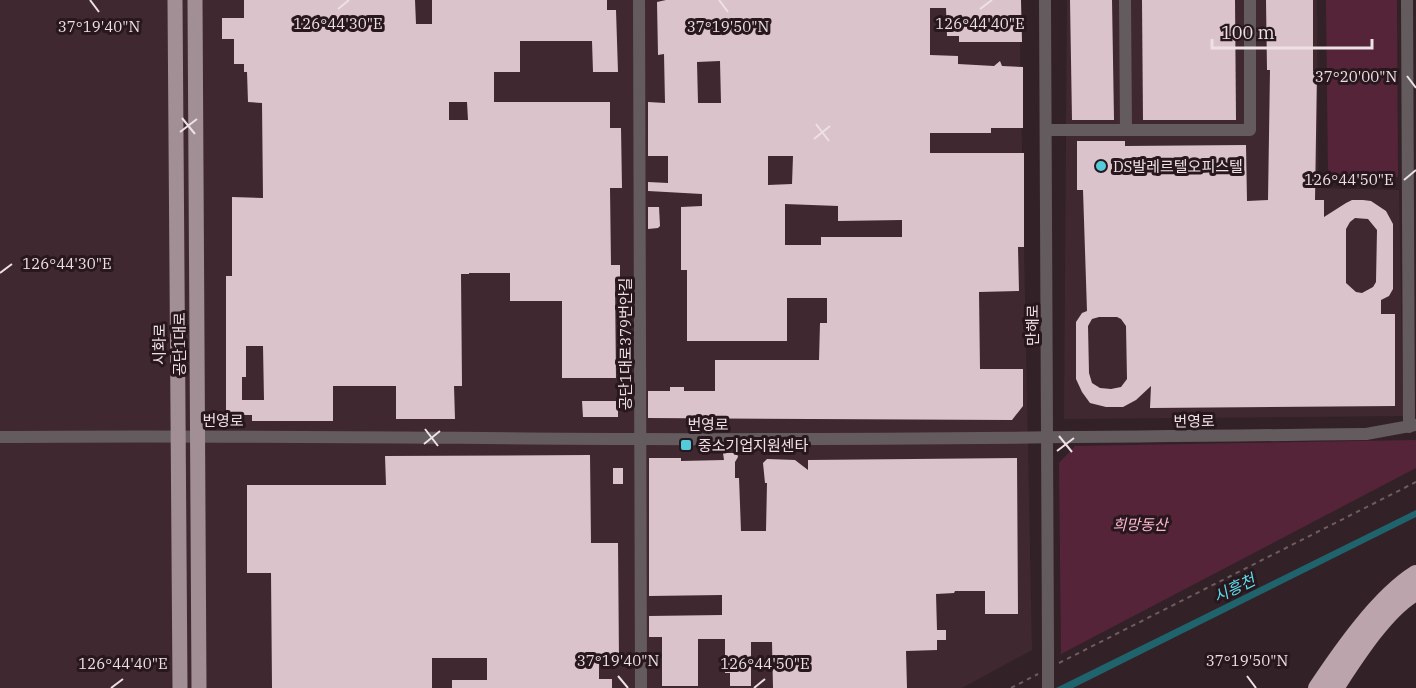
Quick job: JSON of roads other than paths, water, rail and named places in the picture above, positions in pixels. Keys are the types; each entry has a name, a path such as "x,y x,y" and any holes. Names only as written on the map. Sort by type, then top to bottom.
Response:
{"highway":[{"path":"1317,688 1374,612 1407,579 1416,574"},
{"path":"1335,688 1358,654 1393,610 1416,592"}],"main road":[{"name":"시화로","path":"174,0 180,688"},
{"name":"공단1대로","path":"195,0 199,688"}],"street":[{"name":"공단1대로379번안길","path":"639,0 641,688"},
{"name":"만해로","path":"1045,0 1048,688"},
{"path":"1125,0 1126,130"},
{"path":"1046,130 1250,130 1250,0"},
{"path":"1407,0 1413,426"},
{"name":"번영로","path":"0,437 198,435 641,439 1048,438 1366,434 1413,426"}],"water":[{"path":"1416,510 1416,517 1073,688 1056,688"}],"place":[{"name":"DS발레르텔오피스텔","path":"1101,166"},
{"name":"중소기업지원센타","path":"686,445"}],"park label":[{"name":"희망동산","path":"1140,524"}],"water label":[{"name":"시흥천","path":"1234,588"}]}
